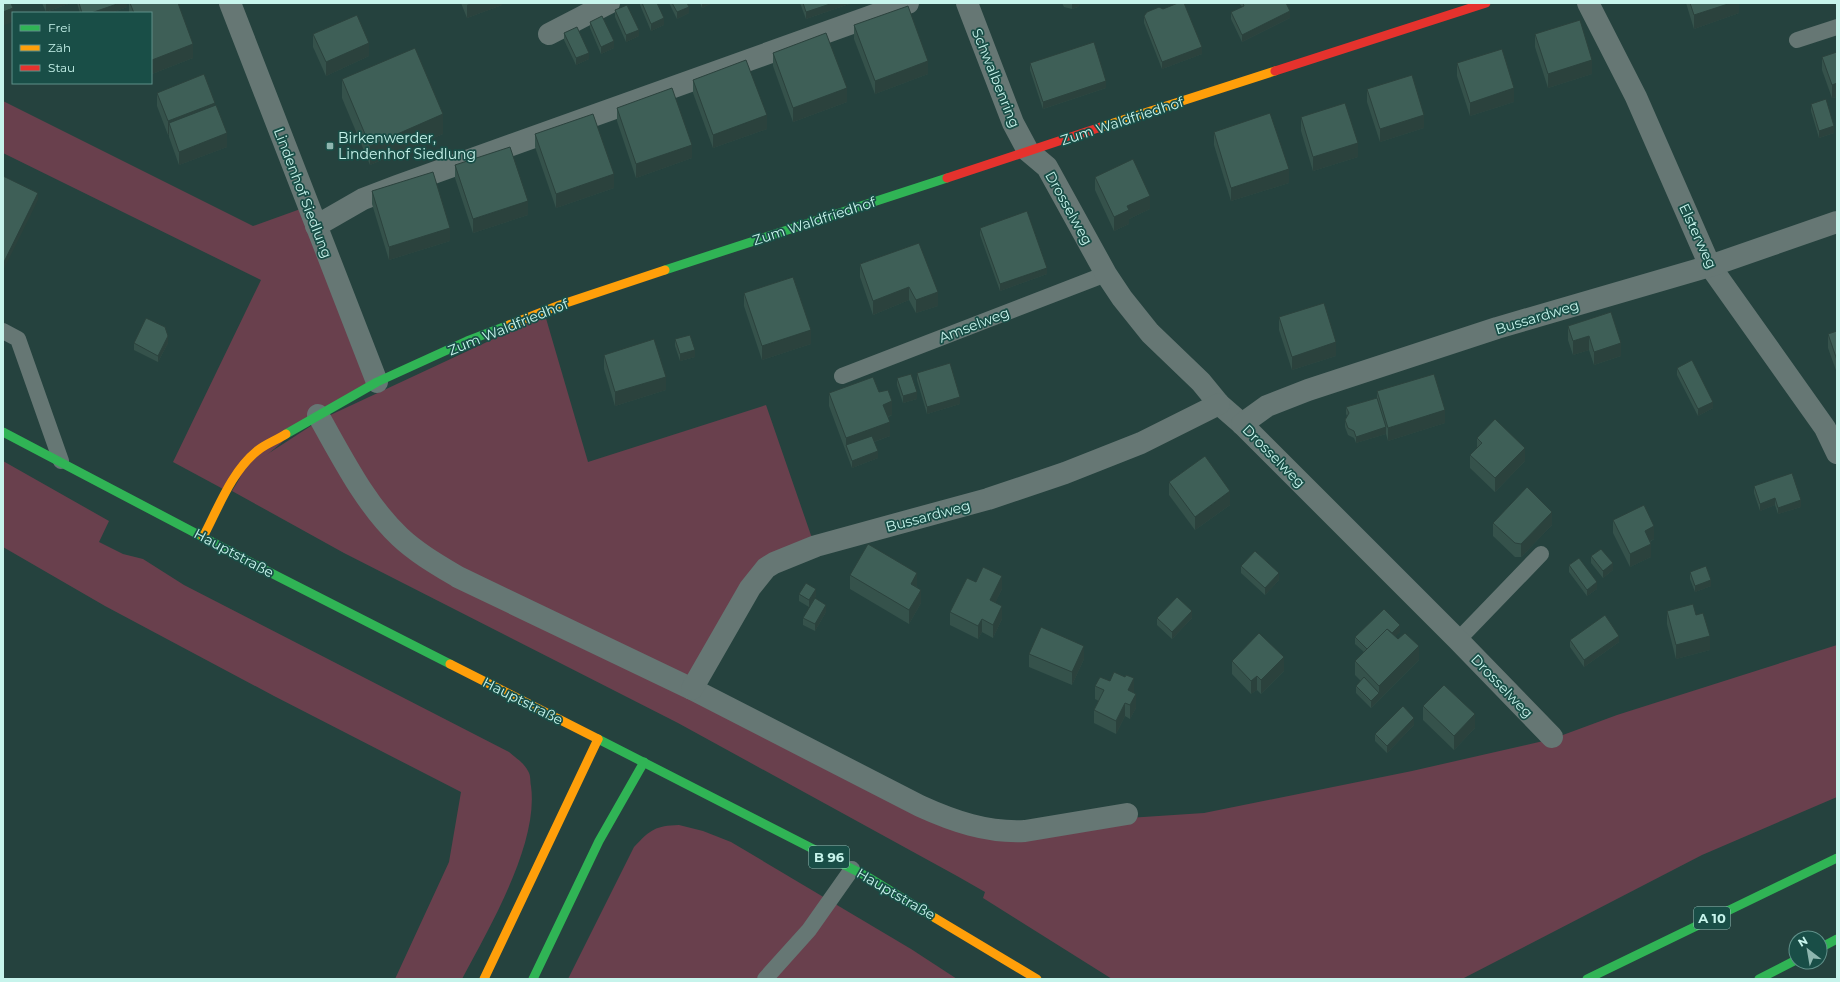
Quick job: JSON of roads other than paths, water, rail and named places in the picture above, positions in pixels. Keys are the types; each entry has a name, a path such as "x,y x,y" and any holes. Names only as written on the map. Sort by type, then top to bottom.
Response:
{"main road":[{"name":"Zum Waldfriedhof","path":"203,537 243,464 257,451 377,382 468,341 560,305 1028,151 1486,3"},
{"name":"Hauptstraße","path":"3,432 61,461 203,537 852,869 939,919 1037,979"},
{"path":"484,979 598,739"},
{"path":"532,979 602,835 644,762"},
{"name":"A 10","path":"1587,979 1837,858"},
{"path":"1828,944 1837,939"},
{"path":"1759,979 1788,964"}],"street":[{"name":"Lindenhof Siedlung","path":"230,3 377,382"},
{"path":"549,34 609,3"},
{"path":"316,226 363,199 397,186 908,3"},
{"name":"Schwalbenring","path":"967,3 1013,123 1028,151"},
{"name":"Elsterweg","path":"1588,3 1636,97 1710,266 1831,426 1837,453"},
{"name":"Drosselweg","path":"1028,151 1046,167 1106,274 1122,298 1150,333 1201,382 1219,404 1242,424 1458,640 1552,737"},
{"name":"Bussardweg","path":"1242,424 1267,406 1308,390 1497,328 1710,266 1837,222"},
{"name":"Bussardweg","path":"692,689 750,588 766,568 774,563 816,546 988,499 1065,473 1141,443 1219,404"},
{"path":"318,416 369,500 396,533 416,550 458,577 692,689 920,806 970,825 989,830 1008,832 1025,831 1127,814"}],"lane":[{"path":"1797,40 1837,27"},
{"name":"Amselweg","path":"842,376 1106,274"},
{"path":"3,331 18,339 61,461"},
{"path":"1458,640 1541,554"},
{"path":"765,979 809,930 852,869"}],"place":[{"name":"Birkenwerder, Lindenhof Siedlung","path":"330,146"}]}
